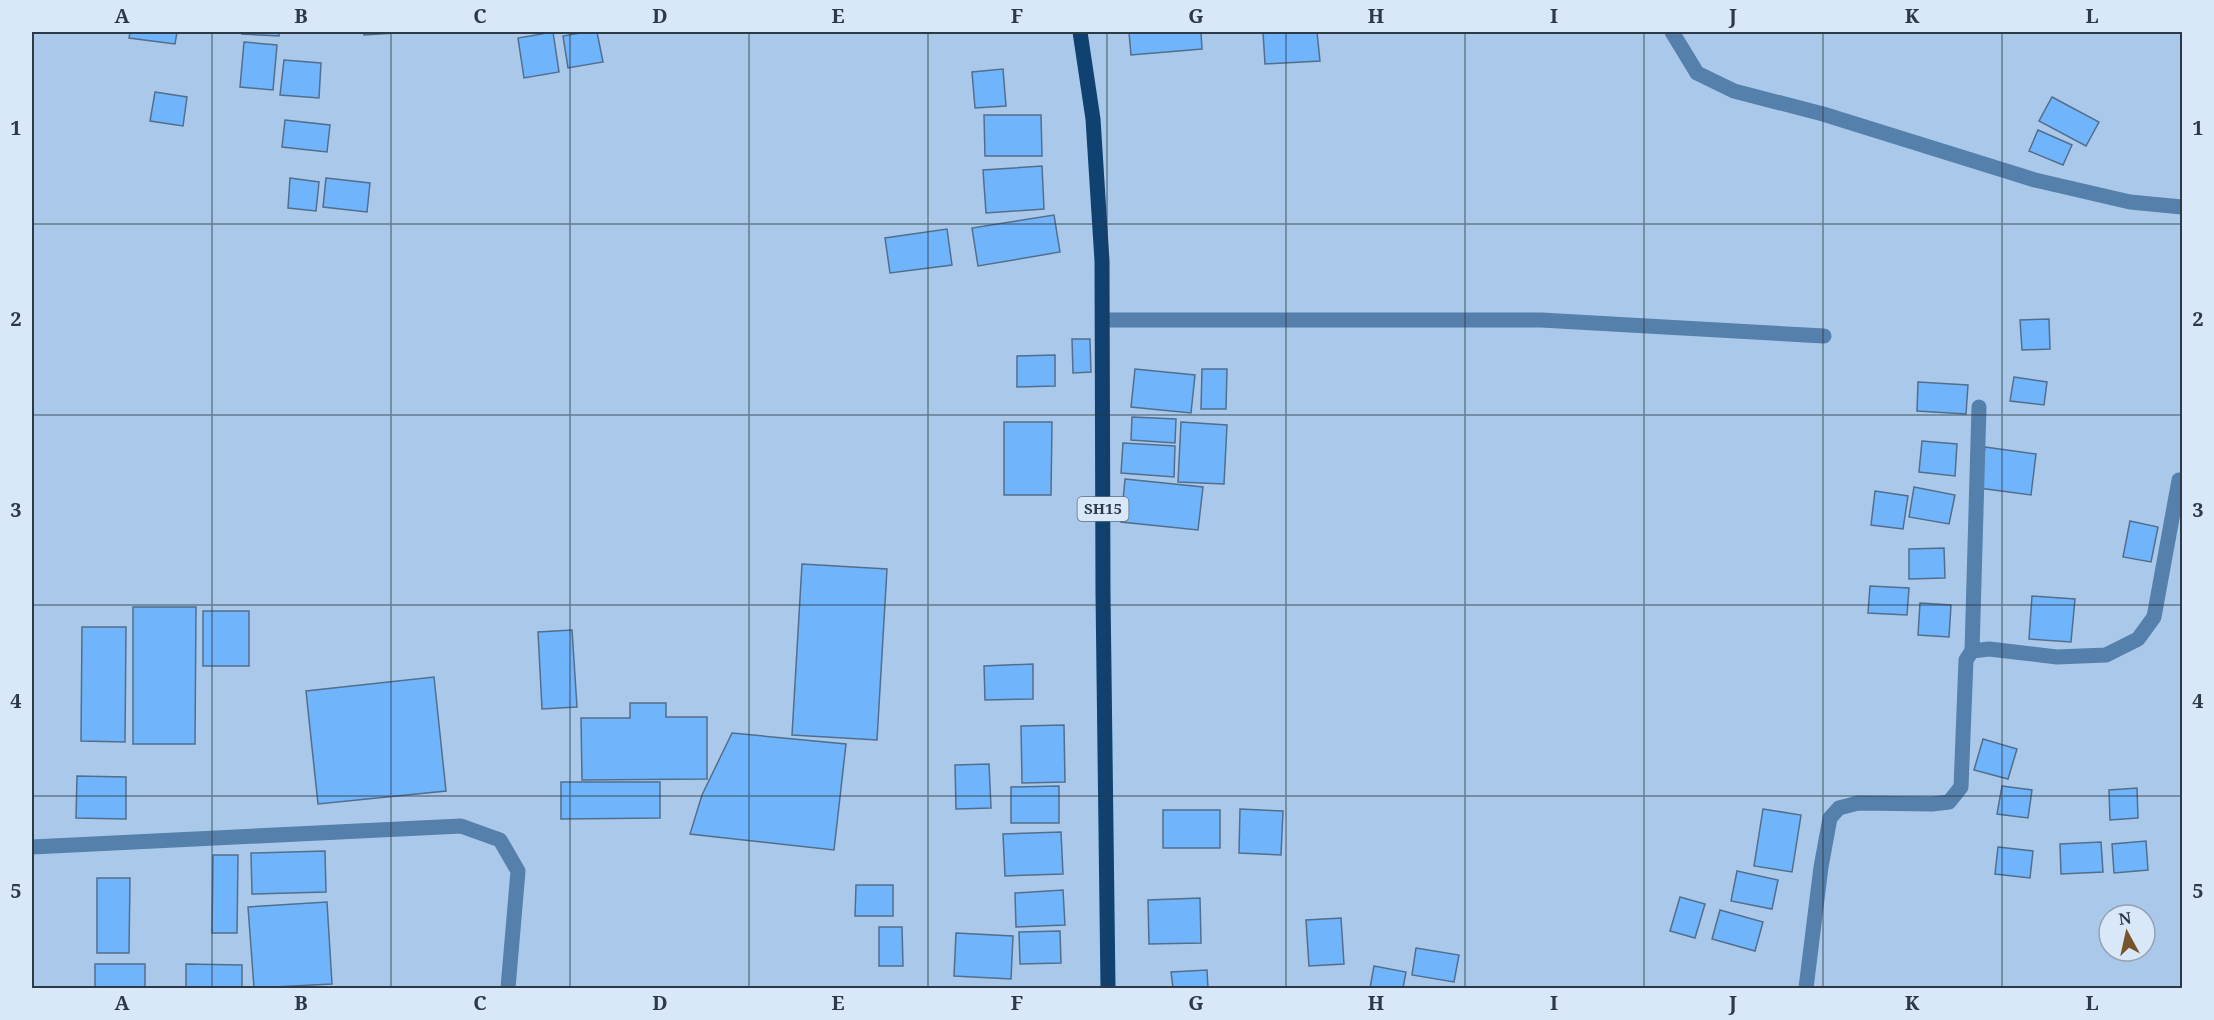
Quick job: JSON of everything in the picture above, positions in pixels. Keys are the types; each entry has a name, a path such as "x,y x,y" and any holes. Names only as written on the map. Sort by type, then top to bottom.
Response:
{"main road":[{"name":"SH15","path":"1080,32 1093,118 1098,186 1102,320 1108,988"}],"street":[{"path":"1672,32 1697,73 1734,91 1823,114 2035,180 2130,202 2182,207"},
{"path":"1102,320 1541,320 1824,336"},
{"path":"1806,988 1821,867 1830,818 1839,807 1858,803 1932,804 1949,802 1961,787 1966,660 1972,651 1980,407"},
{"path":"1972,651 1989,649 2057,657 2106,655 2138,639 2154,617 2179,480"},
{"path":"32,847 461,826 500,840 518,871 508,988"}],"building":[{"path":"130,32 177,32 175,44 129,38"},
{"path":"243,32 279,32 279,36 242,34"},
{"path":"364,32 413,32 364,35"},
{"path":"553,32 559,72 524,78 518,38"},
{"path":"597,32 603,62 568,68 563,36"},
{"path":"1129,32 1201,32 1202,49 1131,55"},
{"path":"1263,32 1317,32 1320,61 1265,64"},
{"path":"244,42 277,45 273,90 240,87"},
{"path":"284,60 321,63 319,98 280,95"},
{"path":"1003,69 1006,106 975,108 972,72"},
{"path":"155,92 187,97 183,126 150,121"},
{"path":"2052,97 2099,122 2086,146 2039,121"},
{"path":"984,115 1041,115 1042,156 985,156"},
{"path":"285,120 330,125 327,152 282,147"},
{"path":"2038,130 2072,145 2063,165 2029,151"},
{"path":"1042,166 1044,209 986,213 983,170"},
{"path":"290,178 319,182 316,211 288,208"},
{"path":"326,178 370,183 367,212 323,207"},
{"path":"1054,215 1060,252 978,266 972,228"},
{"path":"947,229 952,265 890,273 885,238"},
{"path":"2049,319 2050,349 2022,350 2020,320"},
{"path":"1072,339 1090,339 1091,372 1073,373"},
{"path":"1055,355 1055,386 1017,387 1017,356"},
{"path":"1135,369 1195,375 1191,413 1131,407"},
{"path":"1202,369 1227,369 1226,409 1201,409"},
{"path":"2014,377 2047,382 2044,405 2010,401"},
{"path":"1918,382 1968,385 1966,414 1917,411"},
{"path":"1132,417 1176,419 1175,443 1131,440"},
{"path":"1004,422 1052,422 1051,495 1004,495"},
{"path":"1181,422 1227,425 1224,484 1178,482"},
{"path":"1922,441 1957,444 1955,476 1919,472"},
{"path":"1123,443 1175,446 1174,477 1121,473"},
{"path":"1985,447 2036,454 2031,495 1979,488"},
{"path":"1125,479 1203,487 1198,530 1121,522"},
{"path":"1914,487 1955,495 1949,524 1909,517"},
{"path":"1875,491 1908,496 1903,529 1871,525"},
{"path":"2130,521 2158,527 2151,562 2123,557"},
{"path":"1944,548 1945,578 1909,579 1909,549"},
{"path":"802,564 887,569 877,740 792,735"},
{"path":"1870,586 1909,588 1907,615 1868,613"},
{"path":"2032,596 2075,599 2071,642 2029,639"},
{"path":"1920,603 1951,605 1949,637 1918,635"},
{"path":"133,607 196,607 195,744 133,744"},
{"path":"203,611 249,611 249,666 203,666"},
{"path":"82,627 126,627 125,742 81,741"},
{"path":"572,630 577,707 542,709 538,632"},
{"path":"1033,664 1033,699 985,700 984,666"},
{"path":"434,677 446,791 318,804 306,691"},
{"path":"630,703 666,703 666,717 707,717 707,779 582,780 581,718 630,718"},
{"path":"1064,725 1065,782 1022,783 1021,726"},
{"path":"732,733 846,744 834,850 690,834 702,795"},
{"path":"1983,739 2017,749 2008,779 1974,770"},
{"path":"989,764 991,808 956,809 955,765"},
{"path":"77,776 126,777 126,819 76,818"},
{"path":"561,782 660,782 660,818 561,819"},
{"path":"1059,786 1059,823 1011,823 1011,787"},
{"path":"2002,786 2032,790 2028,818 1997,814"},
{"path":"2137,788 2138,818 2110,820 2109,790"},
{"path":"1240,809 1283,811 1281,855 1239,853"},
{"path":"1763,809 1801,815 1792,872 1754,866"},
{"path":"1163,810 1220,810 1220,848 1163,848"},
{"path":"1061,832 1063,874 1005,876 1003,834"},
{"path":"2146,841 2148,870 2114,873 2112,844"},
{"path":"2101,842 2103,872 2061,874 2060,844"},
{"path":"1998,847 2033,851 2030,878 1995,874"},
{"path":"325,851 326,892 252,894 251,853"},
{"path":"213,855 238,855 237,933 212,933"},
{"path":"1737,871 1778,880 1772,909 1731,901"},
{"path":"32,877 33,877 32,956"},
{"path":"97,878 130,878 129,953 97,953"},
{"path":"856,885 893,885 893,916 855,916"},
{"path":"1063,890 1065,925 1016,927 1015,893"},
{"path":"1680,897 1705,904 1695,938 1670,931"},
{"path":"1200,898 1201,943 1149,944 1148,900"},
{"path":"327,902 332,984 254,988 248,907"},
{"path":"1720,910 1763,922 1755,951 1712,939"},
{"path":"1341,918 1344,964 1309,966 1306,920"},
{"path":"879,927 902,927 903,966 879,966"},
{"path":"1060,931 1061,963 1020,964 1019,932"},
{"path":"956,933 1013,936 1011,979 954,976"},
{"path":"1416,948 1459,955 1454,982 1412,975"},
{"path":"95,964 145,964 145,988 95,988"},
{"path":"186,964 242,965 242,988 186,988"},
{"path":"1374,966 1406,972 1403,988 1370,988"},
{"path":"1207,970 1208,988 1173,988 1171,972"}]}
